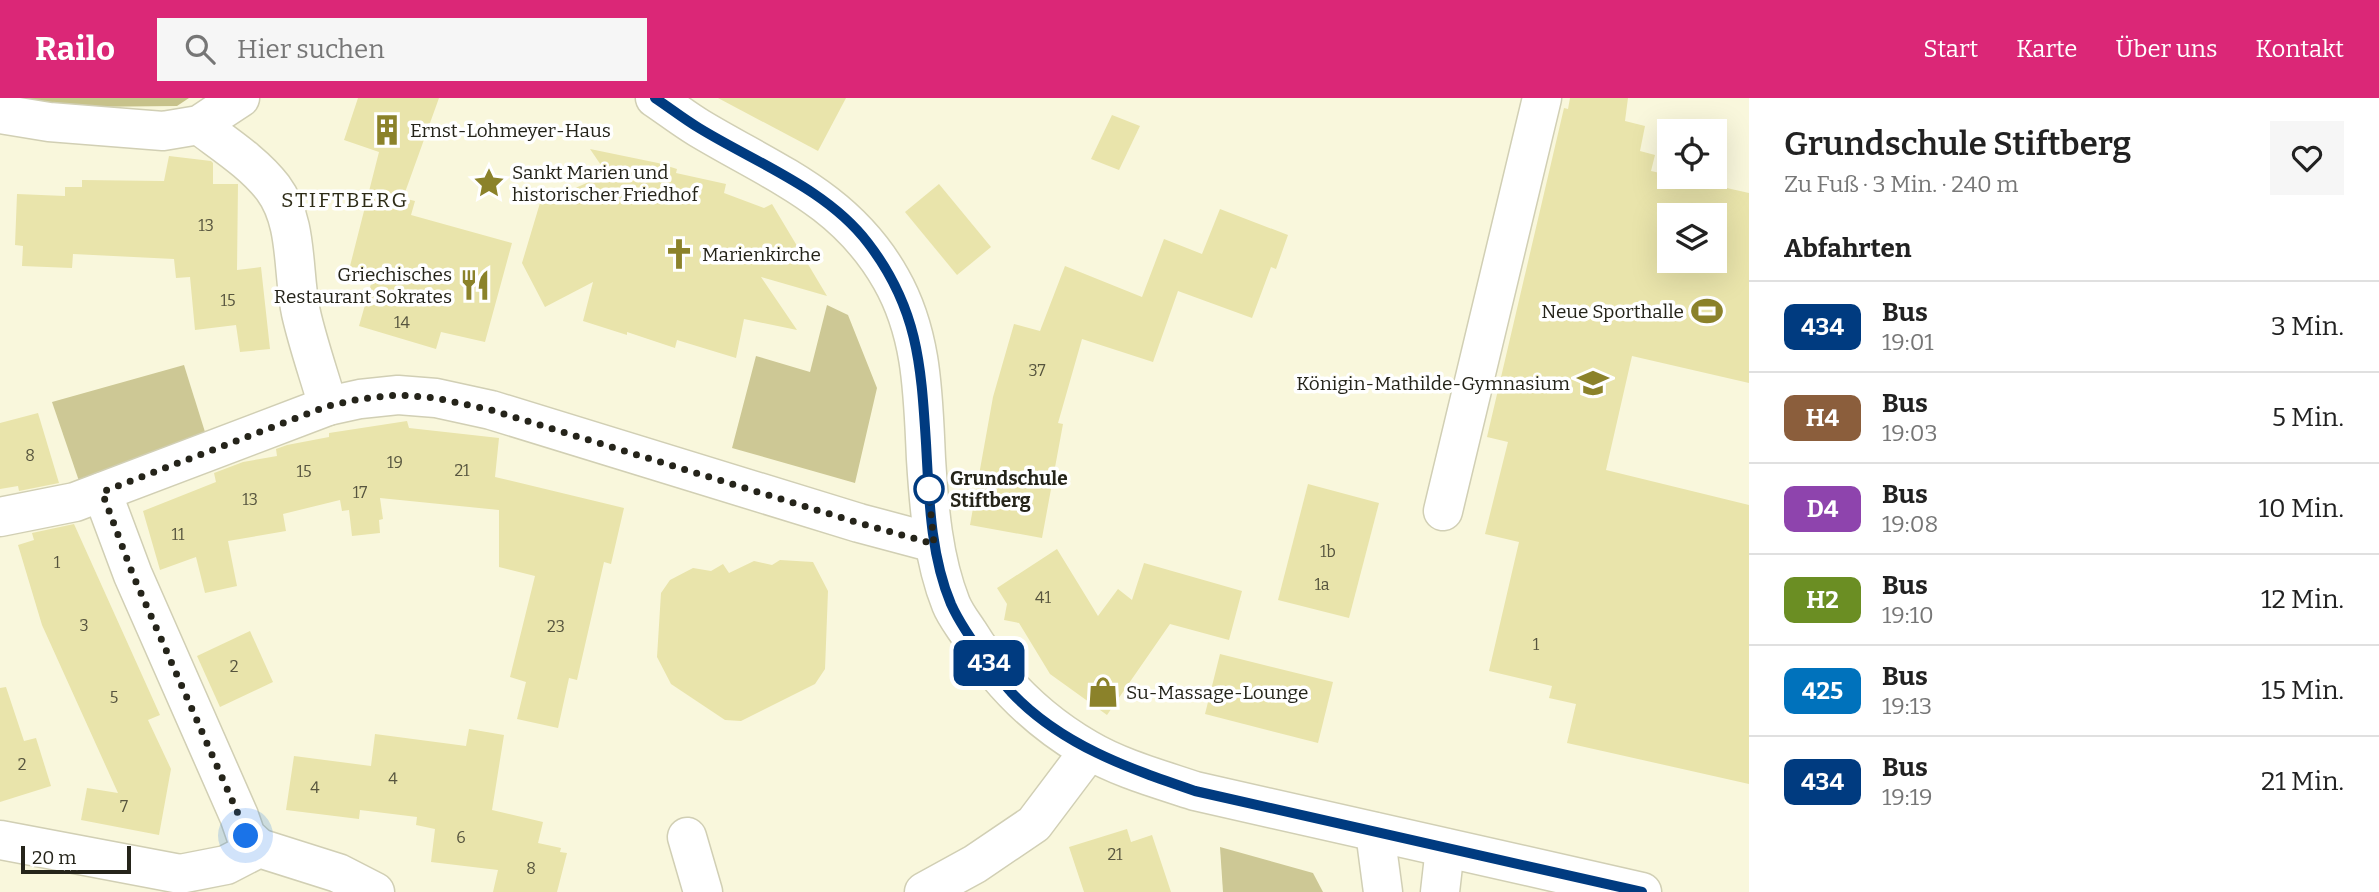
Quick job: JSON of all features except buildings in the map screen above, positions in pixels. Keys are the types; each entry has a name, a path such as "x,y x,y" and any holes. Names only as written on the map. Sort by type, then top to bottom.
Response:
{"street":[{"path":"0,114 48,122 163,131 199,125 240,98"},
{"path":"655,98 696,127 794,181 835,210 868,242 892,280 911,320 921,366 934,544 951,605 980,651 1011,691 1047,724 1089,751 1144,774 1195,791 1642,892"},
{"path":"1443,511 1542,98"},
{"path":"199,125 245,160 274,189 287,218 294,251 301,313 324,393"},
{"path":"0,517 75,502 102,492 324,393 397,395 436,398 491,410 934,544"},
{"path":"102,492 133,575 246,836 258,848 338,873 375,892"},
{"path":"924,892 975,864 1034,824 1089,751"},
{"path":"1375,832 1383,892"},
{"path":"687,836 703,892"},
{"path":"0,840 180,874 226,865 258,848"},
{"path":"1440,892 1445,848"}],"shaded area":[{"path":"19,98 189,98 177,106 75,107"},
{"path":"827,305 848,315 877,388 855,483 732,448 756,356 810,372"},
{"path":"184,365 205,432 79,481 52,402"},
{"path":"1220,847 1313,873 1323,892 1223,892"}],"bus line":[{"name":"434","path":"655,98 696,127 794,181 835,210 868,242 892,280 911,320 921,366 934,544 951,605 980,651 1011,691 1047,724 1089,751 1144,774 1195,791 1642,892"}],"place":[{"name":"Ernst-Lohmeyer-Haus","path":"387,130"},
{"name":"Sankt Marien und historischer Friedhof","path":"489,183"},
{"name":"Marienkirche","path":"679,254"},
{"name":"Griechisches Restaurant Sokrates","path":"475,285"},
{"name":"Neue Sporthalle","path":"1707,311"},
{"name":"Königin-Mathilde-Gymnasium","path":"1593,383"},
{"name":"Grundschule Stiftberg","path":"929,489"},
{"name":"Su-Massage-Lounge","path":"1103,692"}],"district":[{"name":"STIFTBERG","path":"345,200"}],"route":[{"path":"246,836 133,575 102,492 328,406 397,395 436,398 491,410 934,544 928,484 929,489"}]}
